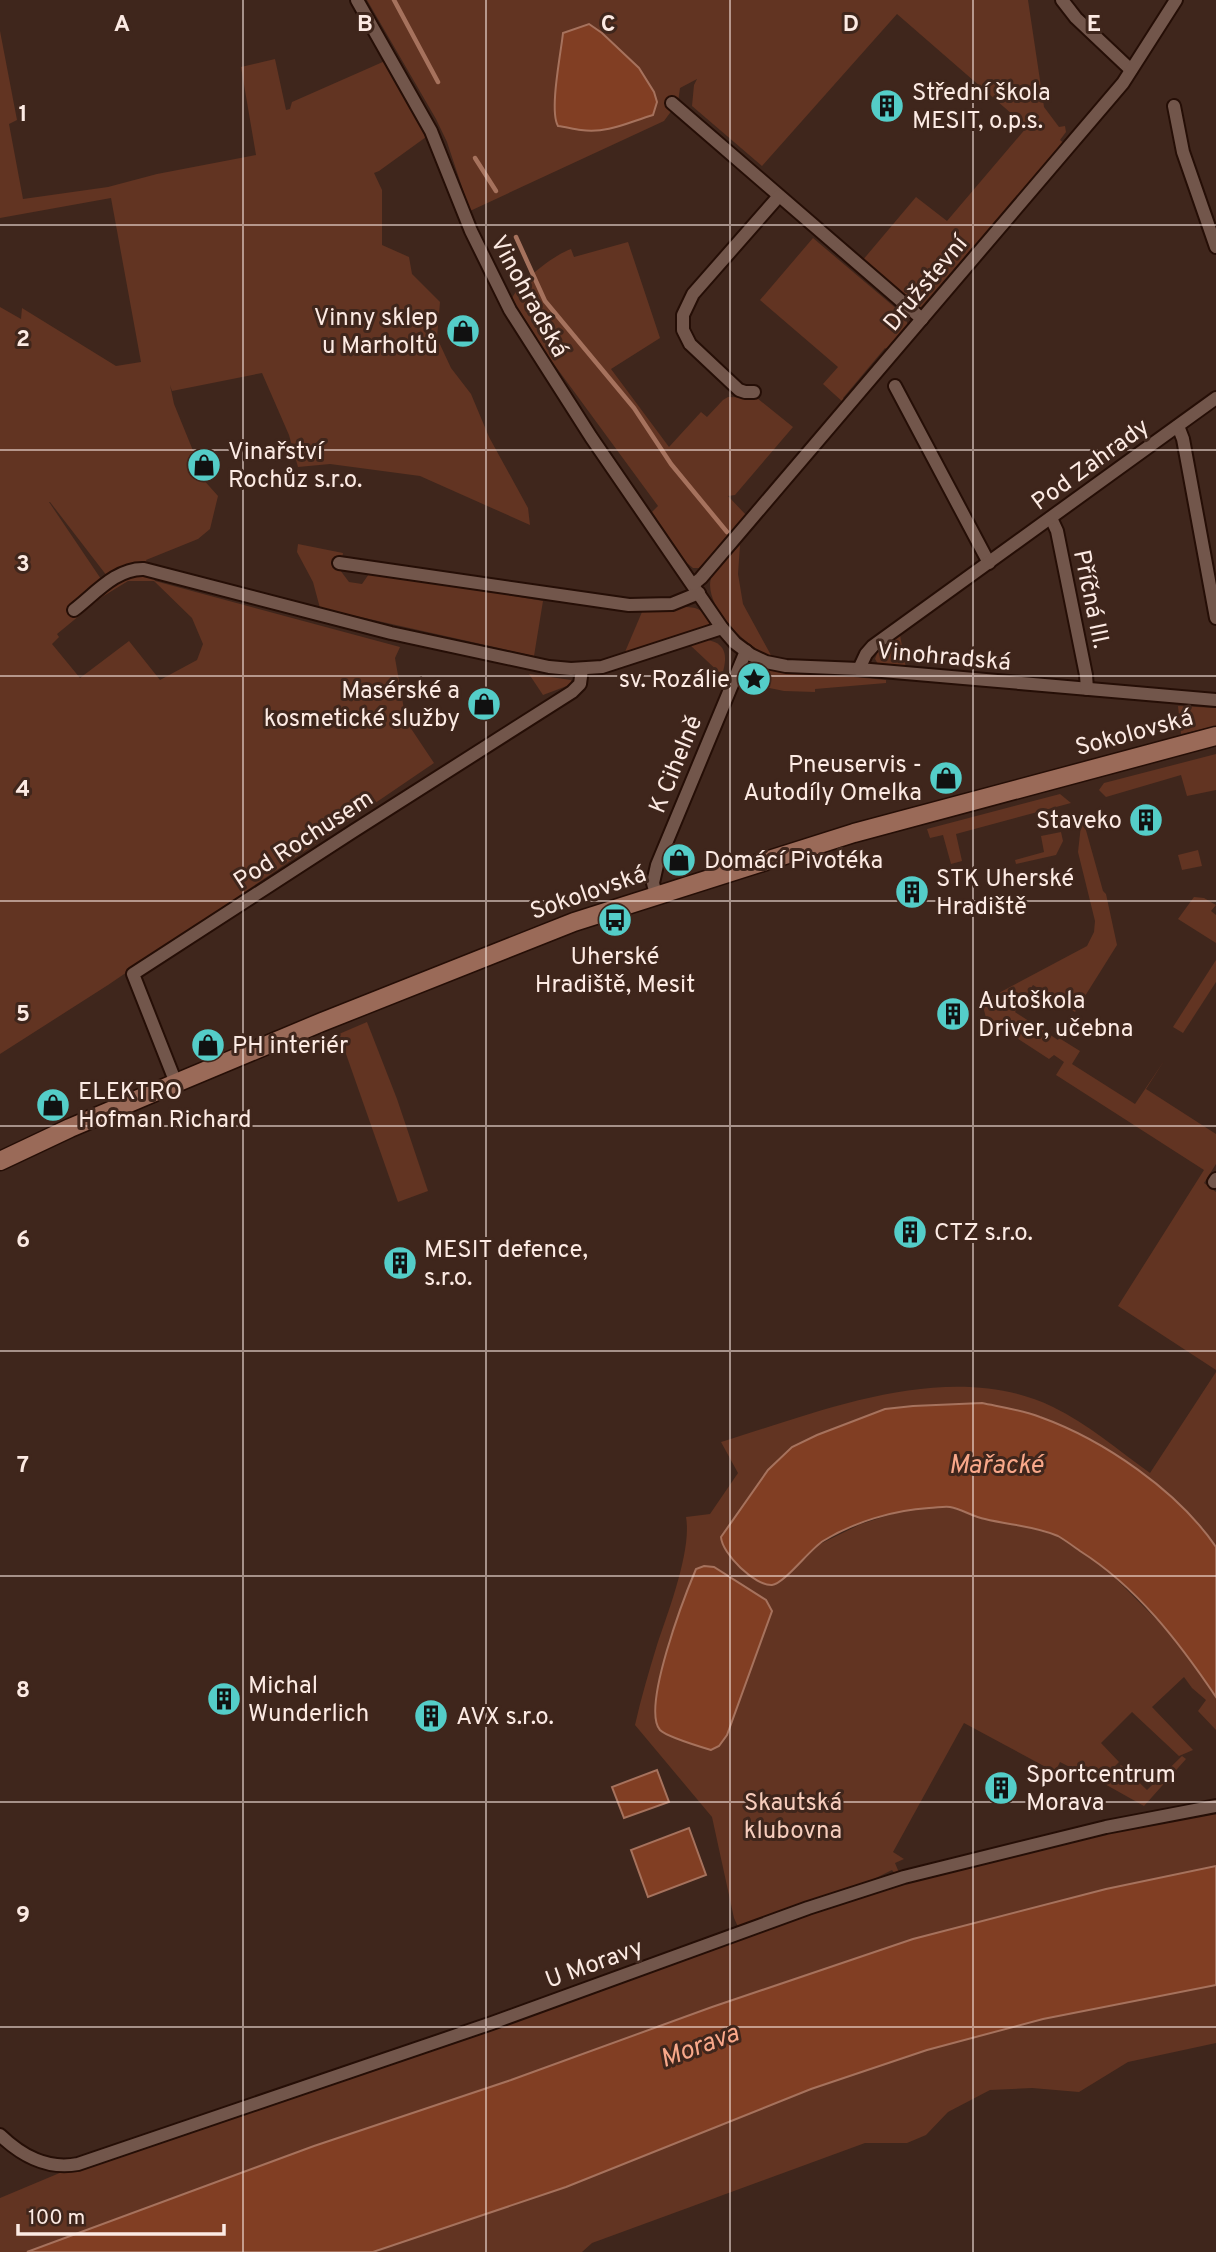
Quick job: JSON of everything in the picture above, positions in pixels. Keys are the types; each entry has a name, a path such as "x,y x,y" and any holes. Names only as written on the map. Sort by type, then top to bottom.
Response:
{"main road":[{"name":"Sokolovská","path":"0,1161 176,1083 555,929 854,833 1216,736"}],"street":[{"name":"Vinohradská","path":"357,0 430,131 471,231 510,310 591,437 731,639 766,662 786,666 859,669 1216,700"},
{"path":"1062,0 1076,18 1131,70"},
{"name":"Družstevní","path":"697,589 701,578 1115,92 1176,0"},
{"path":"672,103 922,319"},
{"path":"1174,106 1183,152 1216,247"},
{"path":"754,392 738,390 696,352 683,330 683,314 693,294 779,196"},
{"path":"895,386 989,563"},
{"name":"Pod Zahrady","path":"859,669 873,646 1216,398"},
{"path":"1178,426 1183,439 1216,618"},
{"name":"Příčná III.","path":"1051,518 1057,531 1087,689"},
{"path":"339,563 629,605 672,604 697,589"},
{"path":"74,610 121,573 144,569 391,633 549,667 582,669 601,667 722,628"},
{"name":"K Cihelně","path":"656,895 653,878 657,865 746,651"},
{"name":"Pod Rochusem","path":"176,1083 133,974 572,692 580,684 582,669"},
{"name":"U Moravy","path":"0,2136 19,2152 37,2161 57,2165 78,2164 492,2023 808,1908 904,1877 1080,1833 1216,1805"}],"green space":[{"path":"367,0 1028,0 1044,107 1059,127 1065,126 1066,132 1060,140 1066,145 977,250 973,247 920,308 914,308 862,261 916,197 947,221 1027,127 897,14 762,166 692,106 697,79 680,88 678,102 664,121 470,211 447,142 436,119"},
{"path":"0,31 17,120 9,124 23,199 108,187 157,174 256,155 241,67 275,59 286,110 290,109 292,102 385,61 426,137 374,173 382,190 382,245 409,257 412,274 440,302 437,338 451,368 471,394 489,437 528,508 530,525 420,476 330,464 298,467 289,435 262,373 172,391 170,385 174,404 196,458 193,468 218,496 210,529 198,539 146,560 155,581 400,647 395,658 406,721 434,763 108,985 0,1054 0,307 21,319 22,308 116,366 141,362 111,198 0,218","holes":["50,502 107,576 101,579","128,581 154,581 192,618 203,644 197,660 160,680 129,641 80,678 52,644 59,637 57,634 102,597"]},
{"path":"813,238 905,316 909,329 889,351 885,348 843,398 846,401 844,403 823,384 838,367 760,300"},
{"path":"628,242 660,338 611,369 669,447 701,412 707,417 728,397 757,398 793,427 735,495 728,496 746,515 699,568 693,568 687,563 652,512 658,506 545,352 512,298 530,276 563,252 571,249 574,257"},
{"path":"298,544 343,553 340,570 349,582 362,584 371,571 543,601 534,656 320,608 313,582 297,552"},
{"path":"740,545 738,574 743,604 772,657 740,636 720,613 710,589 711,578 716,569"},
{"path":"679,607 701,611 710,622 707,628 625,652 642,612"},
{"path":"900,635 906,668 878,664 875,659 878,651"},
{"path":"708,640 723,649 725,663 722,675 690,645"},
{"path":"768,669 886,680 886,683 815,689 815,692 784,691 750,684 741,687 743,684 740,681 746,675"},
{"path":"529,674 571,680 572,684 543,695"},
{"path":"1178,706 1216,708 1216,726 1181,734"},
{"path":"1216,754 1216,790 1187,796 1181,775 1106,797 1099,790 1104,783"},
{"path":"1060,794 1071,803 956,834 962,861 951,864 943,835 930,838 927,829"},
{"path":"1082,816 1106,894 1117,945 1075,1012 1033,985 1015,1012 1080,1051 1072,1064 1135,1104 1164,1061 1146,1089 1216,1134 1216,1164 1204,1183 1216,1192 1216,1370 1118,1306 1204,1170 1056,1075 1064,1062 1054,1055 1049,1059 986,1018 982,1002 1087,946 1094,932 1095,921 1078,852"},
{"path":"1061,832 1063,841 1056,855 1016,864 1015,860 1044,852 1041,836"},
{"path":"1198,850 1202,866 1182,870 1178,855"},
{"path":"1194,897 1204,898 1216,905 1211,911 1216,915 1216,943 1178,919"},
{"path":"1216,960 1216,982 1183,1033 1173,1027"},
{"path":"367,1022 428,1191 398,1202 339,1034"},
{"name":"Skautská klubovna","path":"1216,1372 1216,1547 1203,1528 1152,1480 1093,1440 885,1409 810,1439 818,1545 861,1524 905,1510 949,1507 983,1519 1020,1525 1057,1536 1105,1568 1173,1636 1216,1697 1216,1730 1198,1711 1206,1700 1184,1677 1152,1707 1193,1750 1179,1756 1132,1712 1101,1743 1119,1762 1099,1782 1060,1762 1055,1772 964,1723 893,1852 904,1859 895,1863 900,1875 896,1875 892,1870 844,1894 739,1929 734,1918 712,1817 635,1725 682,1563 686,1546 686,1517 710,1514 738,1473 721,1442 801,1416 886,1394 929,1388 972,1387 1013,1393 1053,1407 1091,1429 1150,1473","holes":["715,1567 754,1593 658,1695 669,1640 696,1569"]},
{"path":"1182,1756 1186,1759 1144,1806 1103,1783 1121,1765 1147,1790"},
{"path":"1216,1810 1216,1866 1106,1889 913,1939 314,2146 27,2252 0,2252 0,2198 62,2172 351,2074 900,1881 1036,1847"},
{"path":"1216,1985 1216,2043 1128,2062 1079,2092 1032,2088 990,2090 948,2112 926,2135 907,2143 865,2143 592,2243 582,2252 373,2252 566,2187 811,2089 927,2050 1043,2019"}],"water":[{"path":"589,24 639,68 657,102 653,115 600,130 558,126 555,95 563,33"},
{"name":"Mařacké","path":"982,1403 1033,1415 1064,1427 1114,1453 1160,1487 1200,1526 1216,1547 1216,1697 1172,1636 1120,1581 1069,1543 1040,1530 981,1518 950,1507 902,1511 874,1518 835,1534 811,1551 783,1579 772,1585 749,1575 727,1552 721,1537 768,1470 792,1447 885,1409"},
{"path":"714,1567 766,1600 772,1611 727,1735 719,1746 711,1750 660,1730 656,1718 656,1699 667,1651 696,1569"},
{"path":"657,1770 669,1802 624,1818 612,1787"},
{"path":"689,1828 706,1875 648,1897 631,1850"},
{"name":"Morava","path":"1216,1866 1216,1985 1043,2019 927,2050 811,2089 566,2187 373,2252 27,2252 314,2146 913,1939 1106,1889"}],"waterway":[{"path":"394,0 438,82"},
{"path":"475,158 496,191"},
{"path":"516,237 545,301 634,408 671,464 727,532"}],"place":[{"name":"Střední škola MESIT, o.p.s.","path":"887,106"},
{"name":"Vinny sklep u Marholtů","path":"463,331"},
{"name":"Vinařství Rochůz s.r.o.","path":"204,465"},
{"name":"sv. Rozálie","path":"754,679"},
{"name":"Masérské a kosmetické služby","path":"484,704"},
{"name":"Pneuservis - Autodíly Omelka","path":"946,778"},
{"name":"Staveko","path":"1146,820"},
{"name":"Domácí Pivotéka","path":"679,860"},
{"name":"STK Uherské Hradiště","path":"912,892"},
{"name":"Uherské Hradiště, Mesit","path":"615,920"},
{"name":"Autoškola Driver, učebna","path":"953,1014"},
{"name":"PH interiér","path":"208,1045"},
{"name":"ELEKTRO Hofman Richard","path":"53,1105"},
{"name":"CTZ s.r.o.","path":"910,1232"},
{"name":"MESIT defence, s.r.o.","path":"400,1263"},
{"name":"Michal Wunderlich","path":"224,1699"},
{"name":"AVX s.r.o.","path":"431,1716"},
{"name":"Sportcentrum Morava","path":"1001,1788"}]}
